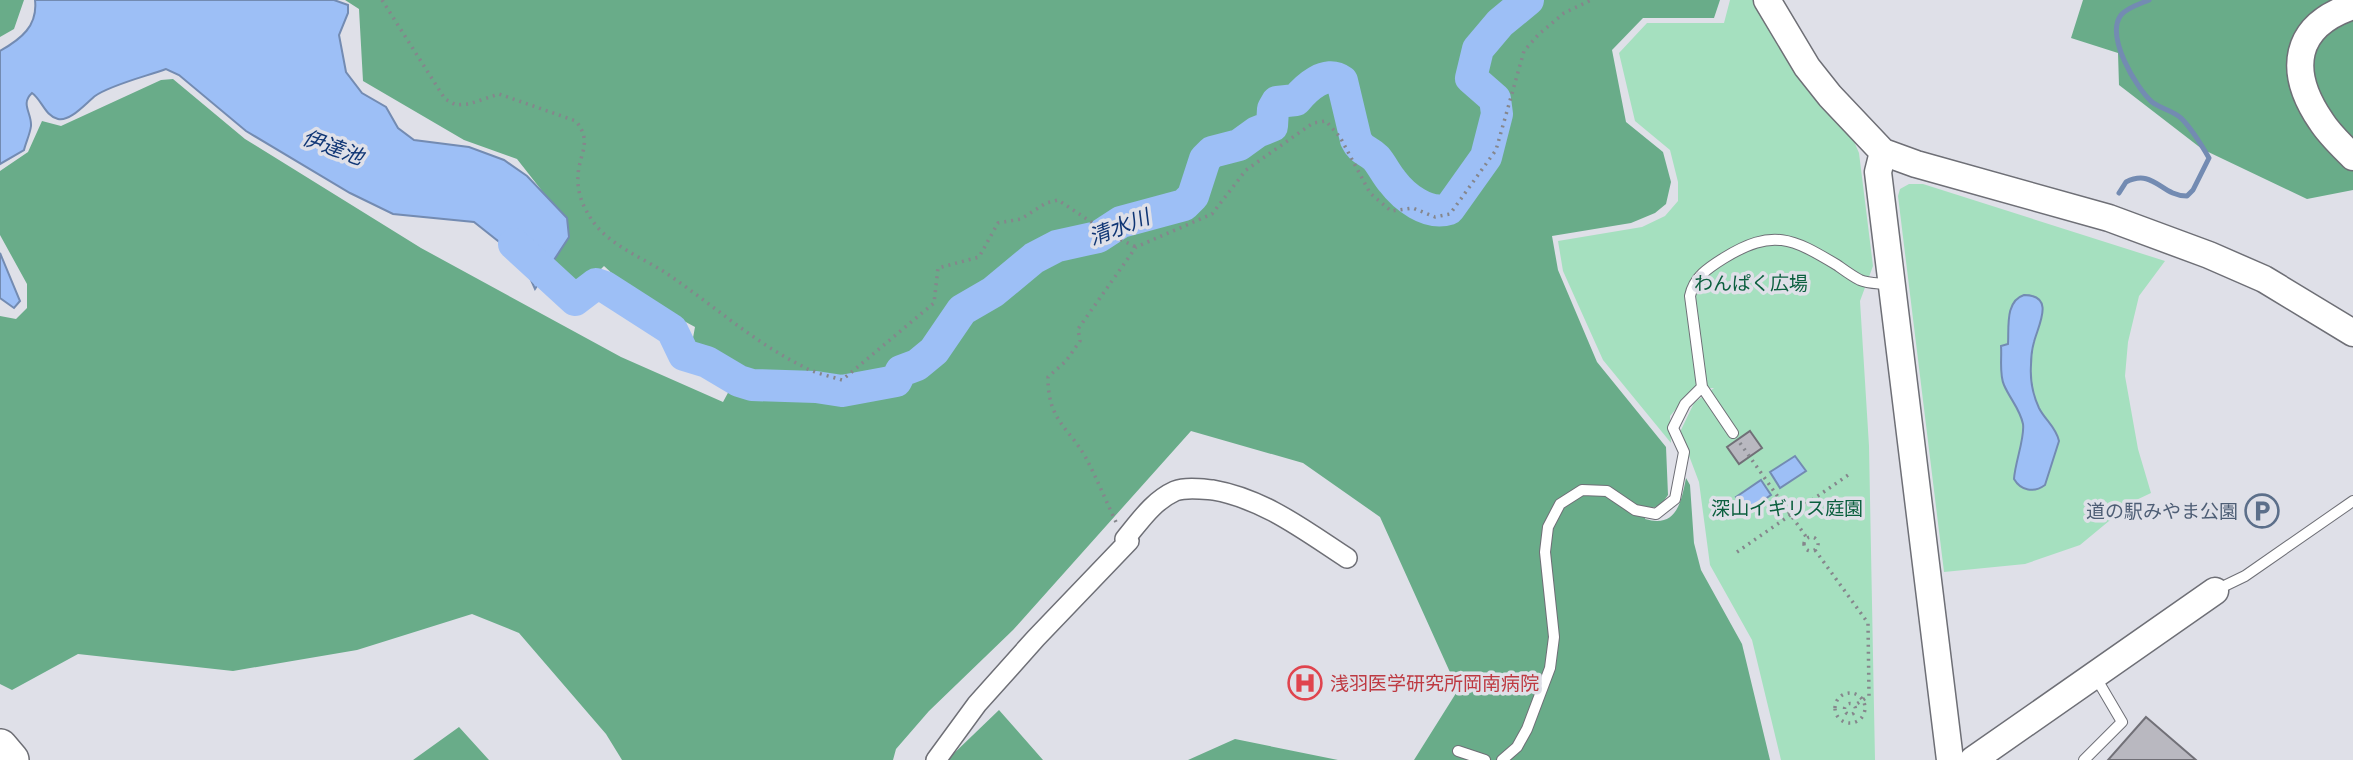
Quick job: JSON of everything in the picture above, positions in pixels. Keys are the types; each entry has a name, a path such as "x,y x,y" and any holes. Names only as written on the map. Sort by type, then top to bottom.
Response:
{"highway":[{"path":"0,747 11,760"}],"street":[{"path":"1767,0 1807,67 1830,96 1883,152 1916,164 2109,218 2158,235 2264,279 2353,333"},
{"path":"2353,6 2333,13 2317,25 2301,52 2300,68 2303,83 2320,121 2353,157"},
{"path":"1883,152 1878,172 1950,760"},
{"path":"936,760 977,704 1035,638 1129,541 1125,539 1154,504 1178,490 1200,488 1234,494 1272,509 1347,558"},
{"path":"1973,760 2215,591"}],"lane":[{"path":"1733,433 1702,387 1690,296 1693,283 1711,266 1737,250 1762,240 1789,239 1810,248 1861,281 1892,285"},
{"path":"1502,760 1517,747 1527,729 1550,668 1555,637 1545,552 1548,527 1560,504 1582,490 1607,491 1635,510 1656,514 1665,509 1675,499 1684,452 1673,428 1685,404 1702,387"},
{"path":"2215,591 2245,576 2353,501"},
{"path":"2084,760 2122,722 2095,676"},
{"path":"1458,751 1485,760"}],"path":[{"path":"382,0 446,99 456,105 469,104 499,94 576,121 583,130 585,142 578,176 580,196 587,214 614,242 666,273 756,340 805,368 842,380 934,303 938,268 979,257 998,223 1021,219 1046,203 1058,200 1111,235 1136,247"},
{"path":"1125,539 1084,456 1060,426 1048,397 1048,377 1066,362 1080,341 1078,329 1136,247 1212,214 1246,170 1314,123 1326,121 1340,137 1370,193 1391,211 1413,208 1435,218 1450,214 1496,150 1524,51 1564,13 1591,0"},
{"path":"1733,433 1807,538"},
{"path":"1737,552 1851,473"},
{"path":"1811,536 1819,543 1815,550 1806,549 1804,542 1811,536"},
{"path":"1815,550 1868,623 1869,696 1854,705"},
{"path":"1855,694 1863,699 1866,709 1861,719 1847,723 1838,718 1835,708 1842,696 1855,694"}],"green space":[{"path":"0,0 24,0 14,29 0,37"},
{"path":"345,0 1720,0 1714,18 1643,18 1612,50 1626,122 1663,152 1671,182 1666,204 1655,213 1631,223 1552,236 1558,270 1597,362 1666,447 1668,495 1661,505 1646,510 1645,519 1655,521 1670,517 1679,505 1686,478 1690,485 1694,543 1701,570 1742,644 1770,760 1414,760 1458,690 1380,517 1303,463 1191,431 1013,630 929,711 896,749 893,760 622,760 606,734 519,633 472,614 357,650 233,671 78,654 12,690 0,684 0,316 16,319 27,308 27,284 0,235 0,171 28,152 42,121 61,126 161,80 173,79 245,139 421,248 621,357 723,402 736,378 719,361 691,349 695,327 636,295 604,266 580,290 545,250 550,201 517,159 464,140 363,81 359,9"},
{"name":"わんぱく広場","path":"1730,0 1754,0 1781,50 1824,105 1850,132 1859,153 1873,266 1860,301 1869,446 1875,760 1781,760 1752,640 1710,565 1699,482 1680,432 1694,403 1714,388 1693,389 1670,416 1671,443 1603,360 1563,271 1558,241 1642,227 1665,216 1678,201 1678,182 1670,150 1635,121 1619,53 1647,23 1724,23"},
{"path":"2083,0 2353,0 2353,190 2307,199 2202,149 2119,85 2118,53 2071,38"},
{"path":"1909,184 1923,184 2165,261 2139,296 2128,342 2125,376 2138,449 2151,493 2132,502 2080,545 2025,564 1944,572 1898,196 1900,189"},
{"path":"999,710 1043,760 947,760"},
{"path":"459,727 489,760 413,760"},
{"path":"1235,739 1338,760 1188,760"}],"water":[{"name":"伊達池","path":"35,0 334,0 348,5 348,13 339,35 346,72 362,93 386,107 398,128 414,140 469,147 504,160 527,176 567,218 569,237 535,289 522,260 474,222 393,214 350,193 246,131 179,75 166,69 102,92 73,115 63,119 50,115 32,93 27,101 31,126 24,150 0,164 0,51 15,42 31,24"},
{"path":"0,253 20,301 14,308 0,298"},
{"path":"2024,295 2034,296 2040,300 2042,306 2032,353 2032,381 2039,408 2059,441 2045,485 2032,490 2020,486 2014,479 2023,424 2002,381 2001,371 2001,346 2008,344 2011,309 2018,298"},
{"path":"1795,456 1806,471 1780,488 1770,472"},
{"path":"1761,480 1771,495 1746,512 1736,497"}],"building":[{"path":"1750,431 1762,448 1739,464 1727,447"},
{"path":"2146,717 2196,760 2108,760"}],"waterway":[{"name":"清水川","path":"514,244 575,300 596,284 605,287 672,330 684,355 707,362 739,381 752,385 816,387 842,391 896,381 901,371 917,365 934,351 962,310 993,292 1034,258 1057,246 1098,237 1121,222 1184,205 1193,196 1205,159 1212,152 1239,145 1257,132 1272,126 1273,109 1277,102 1296,100 1305,90 1329,77 1342,81 1358,144 1376,158 1397,187 1417,204 1433,210 1449,209 1486,157 1497,114 1495,99 1471,78 1478,49 1500,23 1528,0"},
{"path":"2119,193 2126,182 2144,178 2170,192 2187,196 2193,190 2209,158 2181,118 2155,104 2145,95 2124,61 2117,24 2124,12 2149,0"}],"place":[{"name":"道の駅みやま公園","path":"2262,511"},
{"name":"浅羽医学研究所岡南病院","path":"1305,683"}],"park label":[{"name":"深山イギリス庭園","path":"1787,508"}]}
